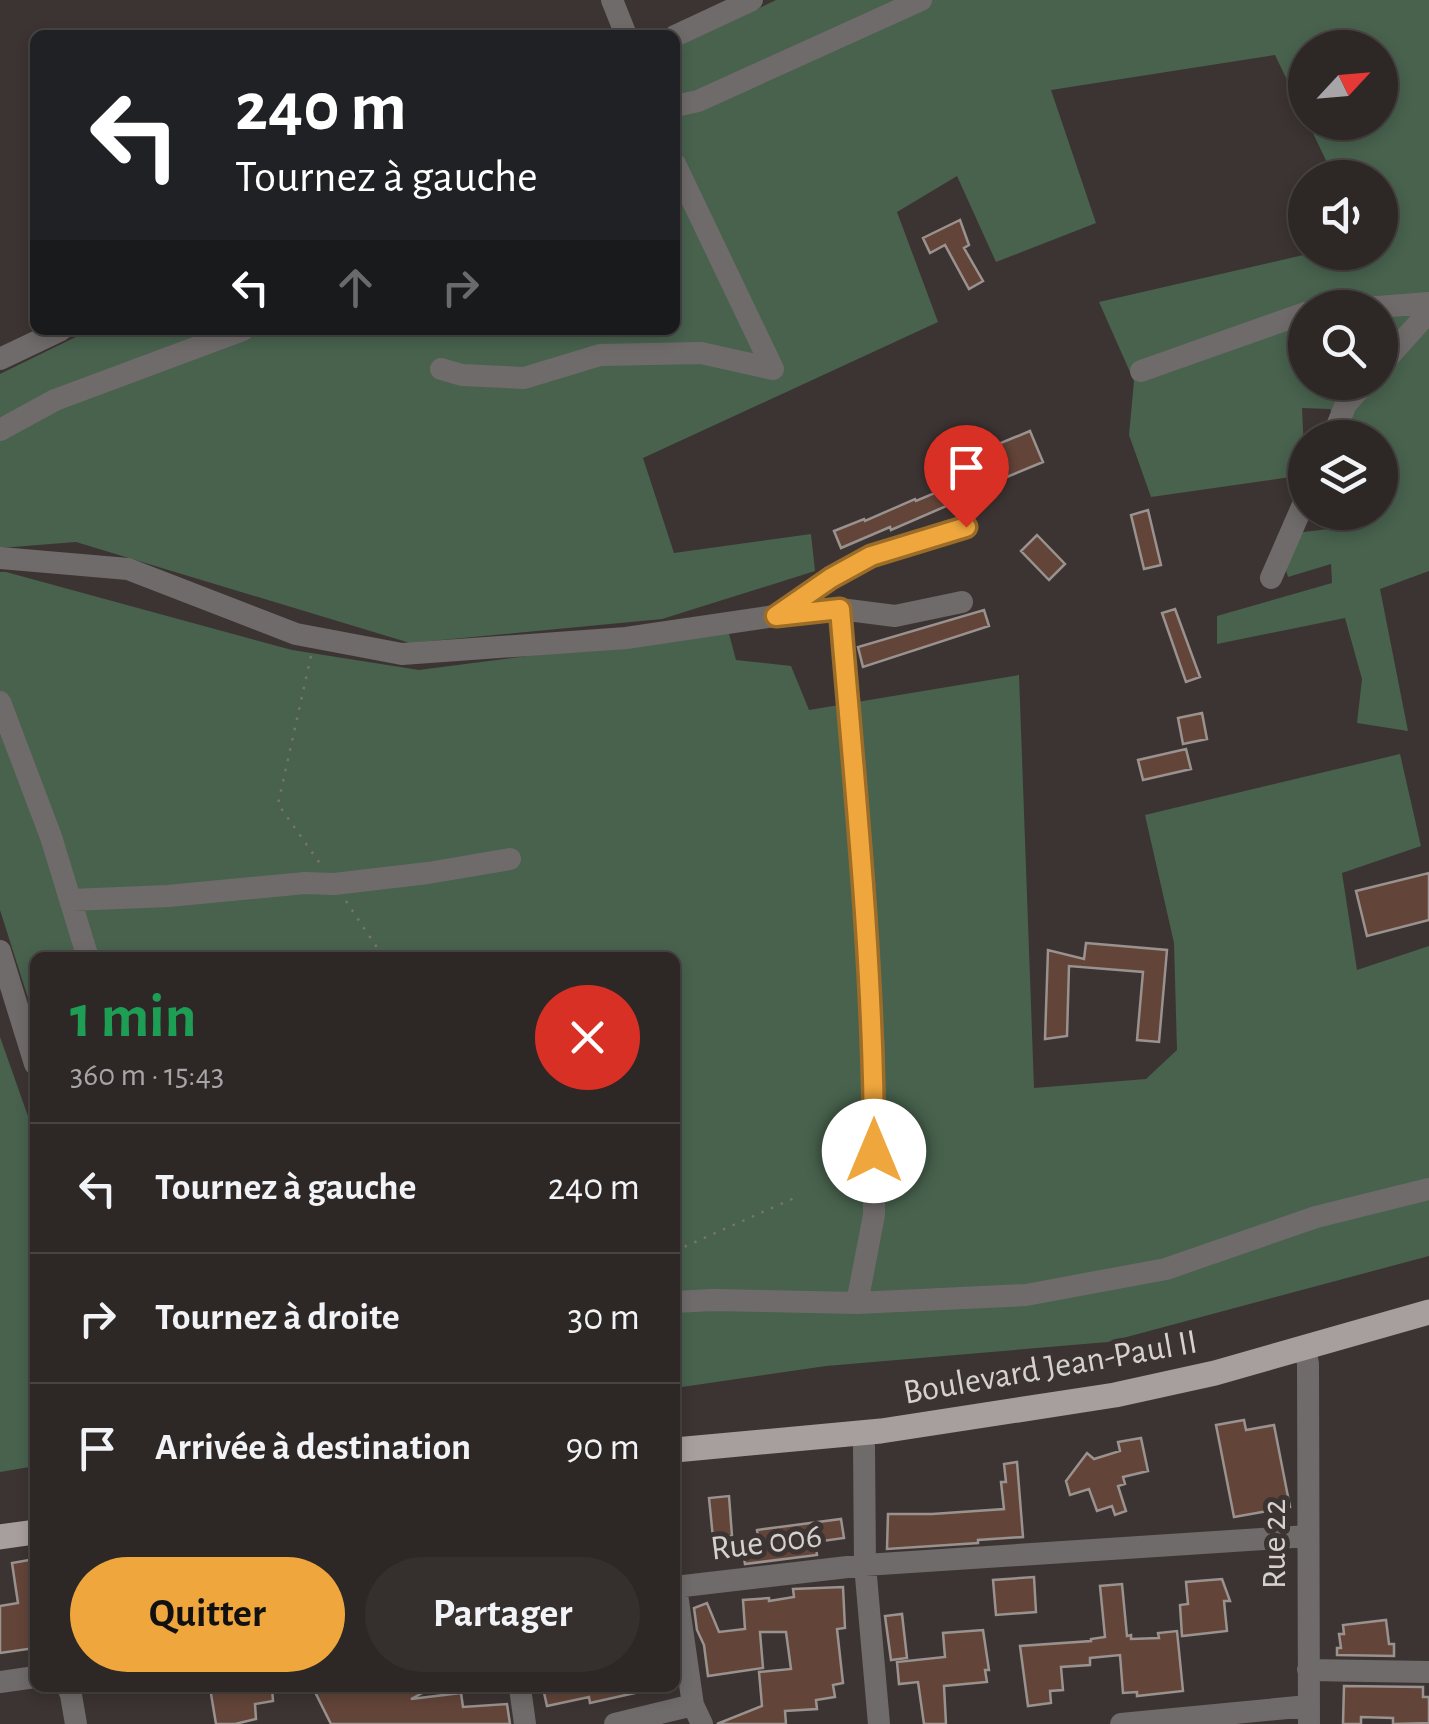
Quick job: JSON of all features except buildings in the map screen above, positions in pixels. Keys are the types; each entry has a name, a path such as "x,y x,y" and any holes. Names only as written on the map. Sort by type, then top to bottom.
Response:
{"main road":[{"name":"Boulevard Jean-Paul II","path":"680,1465 998,1430 1129,1408 1306,1356 1429,1312"},
{"name":"Boulevard Jean-Paul II","path":"680,1450 881,1431 1115,1395 1429,1328"},
{"path":"0,1524 30,1521"},
{"path":"0,1537 30,1533"}],"street":[{"path":"612,0 624,30"},
{"path":"680,34 752,0"},
{"path":"680,105 698,102 921,0"},
{"path":"441,370 462,376 524,378 600,355 675,353 702,353 774,369 680,174"},
{"path":"1398,305 1429,303"},
{"path":"1398,346 1429,312"},
{"path":"1141,371 1288,319"},
{"path":"0,359 50,335"},
{"path":"0,430 55,400 230,335"},
{"path":"776,616 871,556 966,527"},
{"path":"1271,578 1292,530"},
{"path":"0,558 128,569 296,634 402,654 626,638 840,609 895,616 962,602"},
{"path":"840,609 864,878 874,1054 874,1215 857,1303"},
{"path":"0,702 52,837 86,952"},
{"path":"71,900 334,884 510,859"},
{"path":"0,952 30,1048"},
{"path":"680,1302 857,1303 1026,1295 1166,1269 1316,1217 1429,1189"},
{"name":"Rue 22","path":"1306,1356 1308,1715"},
{"path":"864,1447 865,1565 879,1724"},
{"name":"Rue 006","path":"680,1587 865,1565 1308,1536"},
{"path":"615,1724 697,1715 680,1611"},
{"path":"1308,1670 1429,1672"},
{"path":"0,1682 30,1678"},
{"path":"70,1692 76,1724"},
{"path":"521,1692 525,1724"},
{"path":"1121,1724 1308,1715"}],"path":[{"path":"314,637 278,804 380,952"},
{"path":"680,1250 799,1196"}],"green space":[{"path":"776,0 1429,0 1429,571 1380,589 1408,731 1357,723 1362,679 1345,618 1217,644 1217,616 1332,583 1331,564 1288,577 1284,563 1296,533 1398,530 1398,420 1337,420 1330,409 1302,408 1303,420 1288,420 1288,477 1151,497 1129,435 1134,381 1099,302 1288,259 1288,270 1398,270 1398,160 1326,160 1316,140 1398,140 1398,30 1288,30 1288,82 1275,55 1051,90 1096,223 996,262 957,176 897,212 938,322 643,458 674,553 811,534 815,571 662,619 410,643 76,542 0,548 0,374 80,335 680,335 680,46"},
{"path":"0,572 292,650 419,670 728,630 736,660 791,666 809,710 1019,675 1034,1088 1146,1079 1177,1050 1174,943 1145,815 1400,754 1421,846 1342,873 1357,970 1429,946 1429,1256 1108,1342 826,1366 680,1387 680,952 30,952 30,1004 0,910"},
{"path":"0,1037 30,1122 30,1467 0,1472"}],"route":[{"path":"874,1151 874,1054 864,878 840,609 776,616 871,556 966,527"}]}
